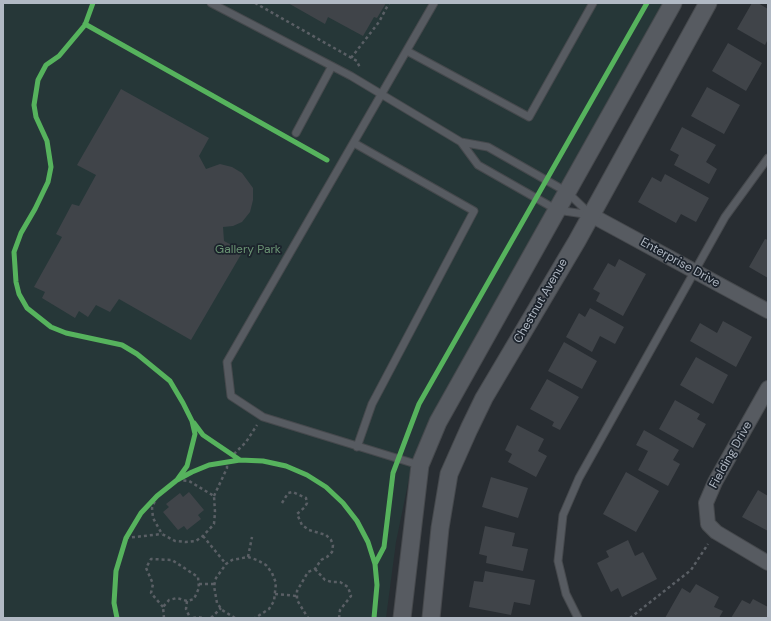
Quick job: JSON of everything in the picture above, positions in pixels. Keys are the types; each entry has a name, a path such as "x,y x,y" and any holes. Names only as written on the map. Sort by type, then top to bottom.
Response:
{"street":[{"path":"402,618 420,465 438,422 460,380 673,3"},
{"name":"Chestnut Avenue","path":"431,618 440,528 449,474 484,398 591,215 708,3"},
{"name":"Enterprise Drive","path":"591,215 768,311"},
{"name":"Fielding Drive","path":"712,528 706,503 715,482 768,388"},
{"path":"712,528 768,563"}],"lane":[{"path":"211,3 383,94 462,142 488,147 566,192 591,215"},
{"path":"420,465 357,447 263,417 231,396 227,362 383,94 434,3"},
{"path":"407,51 529,117 593,3"},
{"path":"296,133 332,66"},
{"path":"462,142 478,165 557,210 591,215"},
{"path":"354,143 474,211 372,404 357,447"},
{"path":"578,618 566,594 558,561 563,516 579,478 725,216 768,158"}],"path":[{"path":"255,3 358,61 361,70"},
{"path":"351,58 374,29 389,3"},
{"path":"222,463 228,462 234,456 246,442 263,417"},
{"path":"157,496 152,508 153,518 162,534 175,541 196,541 214,524 216,512 214,496 227,468 228,462"},
{"path":"172,484 187,474"},
{"path":"179,478 189,481 214,496"},
{"path":"145,508 162,492"},
{"path":"282,503 288,493 293,492 306,498 307,503 305,507 297,514 302,525 309,530 326,535 332,540 332,552 321,560 316,569 308,572 297,591 300,606 308,618"},
{"path":"630,618 691,570 712,528"},
{"path":"125,540 129,532"},
{"path":"125,540 162,534"},
{"path":"203,536 226,564"},
{"path":"248,557 252,537"},
{"path":"235,618 221,608 214,595 214,584 220,570 226,564 232,560 248,557 266,565 272,573 276,583 274,602 269,609 255,618"},
{"path":"163,607 169,600 177,598 187,601 194,599 197,595 197,574 182,568 172,560 151,559 146,568 153,584 151,593 163,607 164,618"},
{"path":"316,569 325,580 340,582 348,587 351,596 340,610 338,618"},
{"path":"198,584 214,584"},
{"path":"275,594 297,596"},
{"path":"187,601 186,609 190,618"},
{"path":"211,618 221,608"},
{"path":"193,618 204,618"}],"green space":[{"name":"Gallery Park","path":"3,3 667,3 412,464 396,542 386,618 3,618"}],"building":[{"path":"288,3 386,3 377,18 374,17 363,36 328,17 325,24"},
{"path":"752,3 758,3 768,9 768,39 765,45 737,29"},
{"path":"728,43 762,63 746,91 712,71"},
{"path":"707,87 740,105 724,134 691,116"},
{"path":"121,89 209,138 199,156 206,169 220,164 232,167 242,173 253,188 253,200 250,212 242,222 233,226 223,227 224,241 243,251 191,340 119,299 110,312 96,305 88,317 79,311 75,318 42,298 45,292 34,287 62,237 56,234 72,204 79,206 96,175 77,165"},
{"path":"682,127 716,145 706,162 717,169 709,184 674,165 679,155 670,150"},
{"path":"665,174 709,198 696,222 681,214 676,223 638,202 652,177 661,182"},
{"path":"765,239 768,240 768,278 749,267"},
{"path":"619,259 646,274 623,316 596,301 600,293 593,289 608,263 615,267"},
{"path":"590,308 624,327 615,344 600,336 592,352 566,337 579,313 585,317"},
{"path":"723,321 752,337 736,367 690,341 700,323 717,333"},
{"path":"564,342 597,361 582,389 548,371"},
{"path":"696,357 728,375 713,404 680,385"},
{"path":"547,379 579,397 560,430 552,426 554,422 530,409"},
{"path":"675,400 700,414 697,419 706,424 693,448 659,429"},
{"path":"517,425 544,439 538,451 547,456 536,477 508,462 512,454 505,450"},
{"path":"644,430 679,450 673,460 680,464 668,486 638,470 648,451 636,445"},
{"path":"626,472 659,491 636,532 603,514"},
{"path":"491,477 528,488 518,518 482,507"},
{"path":"758,490 768,496 768,531 742,517"},
{"path":"189,492 204,510 198,515 201,519 187,530 184,526 178,530 163,512 169,507 166,504 180,493 183,497"},
{"path":"485,526 515,533 512,546 528,549 523,571 486,563 487,556 479,554"},
{"path":"628,540 635,556 643,552 657,579 622,597 618,588 611,592 597,563 609,557 606,551"},
{"path":"485,571 535,580 530,605 514,602 511,615 469,607 474,581 483,582"},
{"path":"696,584 719,597 714,607 723,611 719,618 665,618 682,588 690,593"},
{"path":"753,599 768,607 768,618 731,618 742,600 750,604"}],"cycle path":[{"path":"93,3 85,25 59,56 46,65 38,80 34,105 36,117 47,141 51,167 48,182 21,233 14,252 16,282 19,294 27,308 51,327 66,333 122,345 137,354 170,381 192,421 195,434 187,466 177,480"},
{"path":"375,564 384,547 393,473 419,404 647,3"},
{"path":"85,24 327,160"},
{"path":"194,423 203,435 240,460"},
{"path":"117,618 114,603 116,571 126,538 141,513 157,496 177,480 209,465 240,460 263,461 286,466 307,475 326,487 343,503 357,521 368,542 375,564 377,585 374,618"}]}
